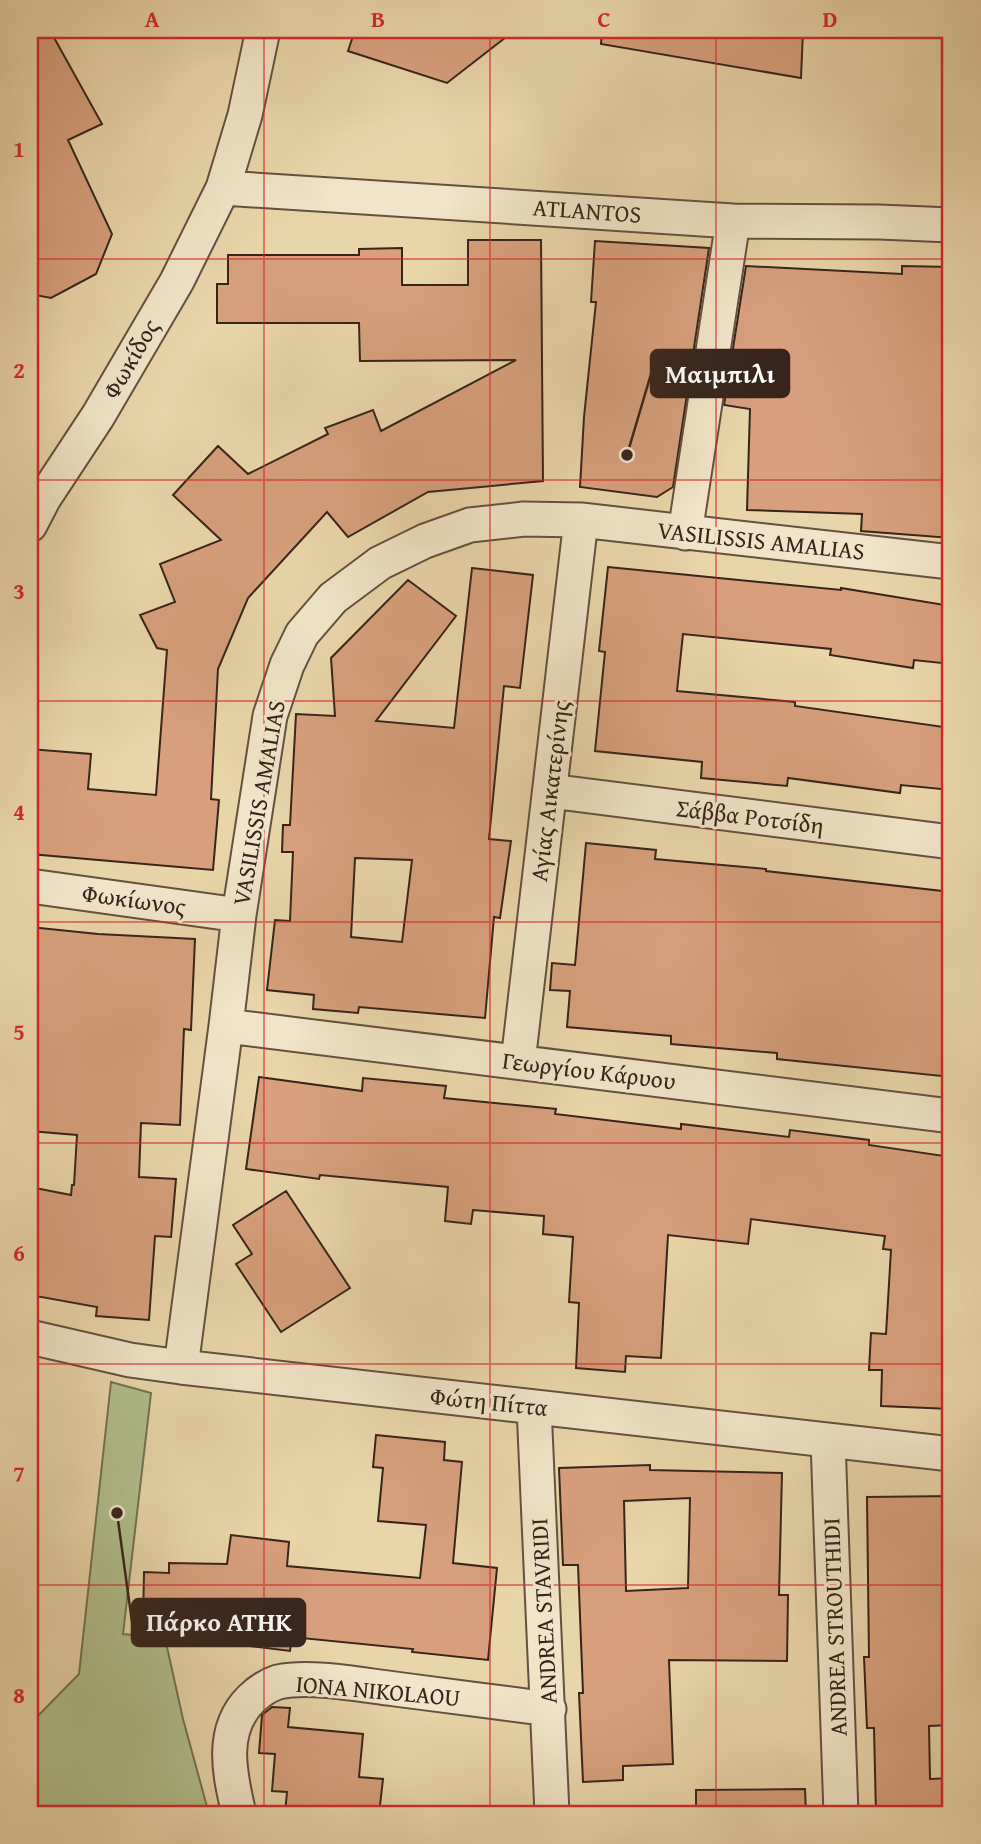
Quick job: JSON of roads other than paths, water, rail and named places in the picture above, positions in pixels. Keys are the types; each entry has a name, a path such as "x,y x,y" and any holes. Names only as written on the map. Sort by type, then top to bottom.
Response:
{"street":[{"name":"Φωκίδος","path":"30,525 177,281 223,188 245,115 263,30"},
{"name":"ATLANTOS","path":"223,188 733,221 951,225"},
{"path":"685,533 733,221"},
{"name":"VASILISSIS AMALIAS","path":"181,1367 239,915 270,716 287,665 303,635 333,598 380,563 425,541 470,525 524,519 581,520 951,562"},
{"name":"Αγίας Αικατερίνης","path":"518,1062 581,520"},
{"name":"Σάββα Ροτσίδη","path":"550,791 951,842"},
{"name":"Φωκίωνος","path":"30,886 239,915"},
{"name":"Γεωργίου Κάρυου","path":"226,1026 951,1116"},
{"name":"Φώτη Πίττα","path":"30,1337 131,1360 181,1367 951,1454"},
{"name":"ANDREA STAVRIDI","path":"534,1407 552,1814"},
{"name":"ANDREA STROUTHIDI","path":"828,1440 841,1814"},
{"name":"IONA NIKOLAOU","path":"239,1814 230,1763 229,1742 234,1723 243,1707 257,1693 276,1683 303,1680 341,1683 549,1709"}],"place":[{"name":"Μαιμπιλι","path":"627,455"},
{"name":"Πάρκο ΑΤΗΚ","path":"117,1513"}]}
